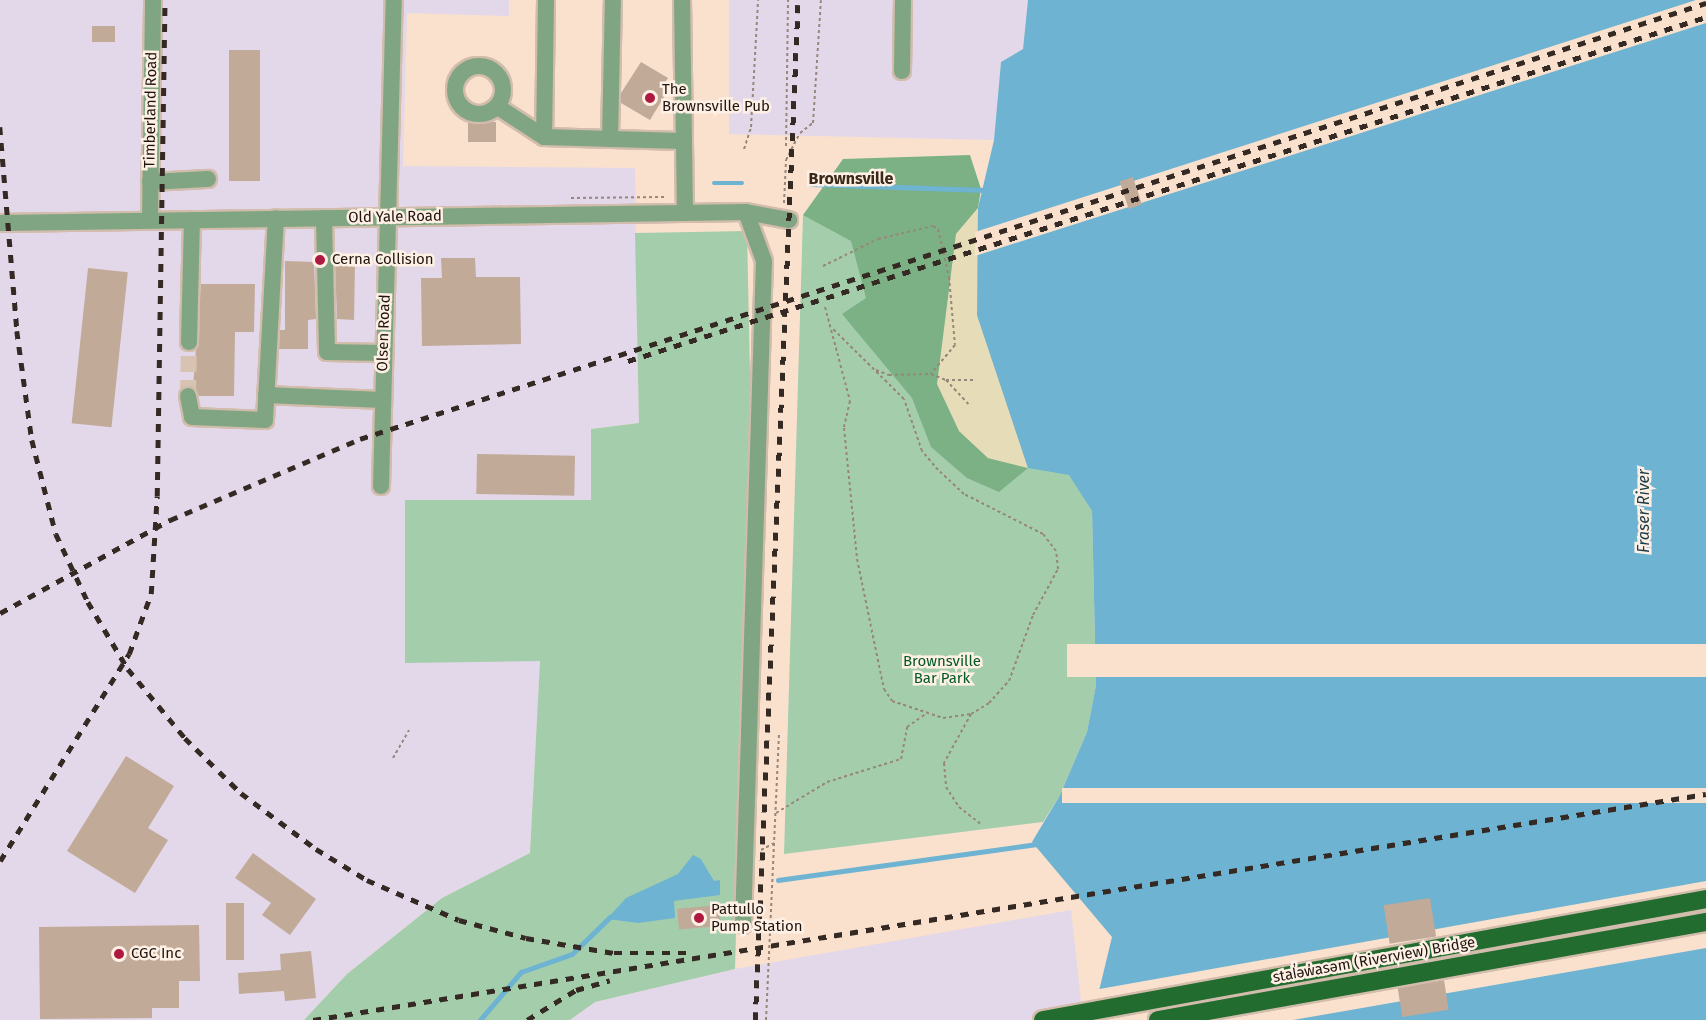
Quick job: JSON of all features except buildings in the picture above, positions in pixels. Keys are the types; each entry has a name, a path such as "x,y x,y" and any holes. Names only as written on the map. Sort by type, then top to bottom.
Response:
{"main road":[{"name":"stal̕əw̓asəm (Riverview) Bridge","path":"1042,1020 1706,899"},
{"name":"stal̕əw̓asəm (Riverview) Bridge","path":"1158,1020 1706,922"}],"street":[{"name":"Timberland Road","path":"150,220 153,0"},
{"name":"Olsen Road","path":"381,486 394,0"},
{"path":"544,137 546,0"},
{"path":"610,139 613,0"},
{"path":"682,0 681,141 685,213"},
{"path":"902,71 903,0"},
{"path":"498,107 544,137 681,141"},
{"path":"150,182 208,179"},
{"path":"743,925 764,261 746,212"},
{"name":"Old Yale Road","path":"0,223 746,212 784,219"},
{"path":"188,396 192,417 265,420 276,218"},
{"path":"324,218 327,352 384,353"},
{"path":"189,342 192,220"},
{"path":"266,395 382,400"}],"path":[{"path":"744,149 751,127 758,0"},
{"path":"786,146 788,0"},
{"path":"784,219 786,160 800,133 813,123 820,0"},
{"path":"823,266 878,239 933,226 938,229 950,277 955,345 931,374"},
{"path":"825,307 833,329 850,401 844,428 857,559 877,666 892,701 943,718 971,714"},
{"path":"833,329 904,399 922,451 938,471 964,494 1043,534 1056,551 1058,569 1033,615 1009,681 971,714 944,763 946,787 959,807 981,824"},
{"path":"874,369 888,375 931,374 946,380 973,380"},
{"path":"946,380 969,405"},
{"path":"776,813 827,782 901,759 907,727 927,713"},
{"path":"393,758 408,730"},
{"path":"766,1020 779,732"}],"shaded area":[{"path":"0,0 509,0 509,16 407,13 403,166 635,168 639,423 591,429 591,501 405,500 540,661 530,853 442,898 347,974 304,1020 0,1020"},
{"path":"729,0 1028,0 1023,49 1001,62 994,140 729,134"},
{"path":"1071,910 1083,1020 570,1020 595,1002 735,969"}],"green space":[{"path":"970,155 981,189 978,208 956,234 959,431 988,458 1028,468 999,492 967,478 931,447 912,398 842,314 866,298 851,241 803,215 843,159"},
{"name":"Brownsville Bar Park","path":"978,208 977,315 1092,511 1096,685 1087,732 1060,795 1043,822 784,854 803,215"},
{"path":"747,231 751,421 735,969 595,1002 570,1020 304,1020 347,974 442,898 530,853 540,661 405,663 405,500 591,500 591,429 639,423 635,233"}],"sand":[{"path":"978,208 977,315 1028,468 988,458 959,431 937,384 956,234"}],"water":[{"name":"Fraser River","path":"1028,0 1706,0 1706,1020 1092,1020 1112,937 1032,842 1060,795 1087,732 1096,685 1092,511 1069,475 1028,468 977,315 978,208 994,140 1001,62 1023,49"},
{"path":"693,855 701,859 714,881 720,880 720,895 674,901 675,918 638,923 607,919 626,898 678,874"}],"pier":[{"path":"1696,0 1706,0 1706,23 975,256 975,232"},
{"path":"1067,644 1706,644 1706,677 1067,677"},
{"path":"1062,788 1706,788 1706,803 1062,803"},
{"path":"1706,881 1706,948 1293,1020 1089,1020 1094,990"}],"waterway":[{"path":"714,183 742,183"},
{"path":"811,184 985,190"},
{"path":"778,880 1037,844"},
{"path":"480,1020 521,972 572,954 610,917"}],"tunnel":[{"path":"188,396 189,342"}],"railway":[{"path":"0,861 129,654 151,594 157,496 165,0"},
{"path":"755,1020 798,0"},
{"path":"0,613 170,520 360,439 1706,3"},
{"path":"628,361 1706,17"},
{"path":"0,127 17,331 32,440 56,534 88,602 128,669 185,738 241,793 316,849 367,880 459,920 526,938 614,953 691,953"},
{"path":"313,1020 1706,794"},
{"path":"527,1020 576,990 610,980"}],"place":[{"name":"The Brownsville Pub","path":"650,98"},
{"name":"Cerna Collision","path":"320,260"},
{"name":"Pattullo Pump Station","path":"699,918"},
{"name":"CGC Inc","path":"119,954"}],"district":[{"name":"Brownsville","path":"851,179"}]}
